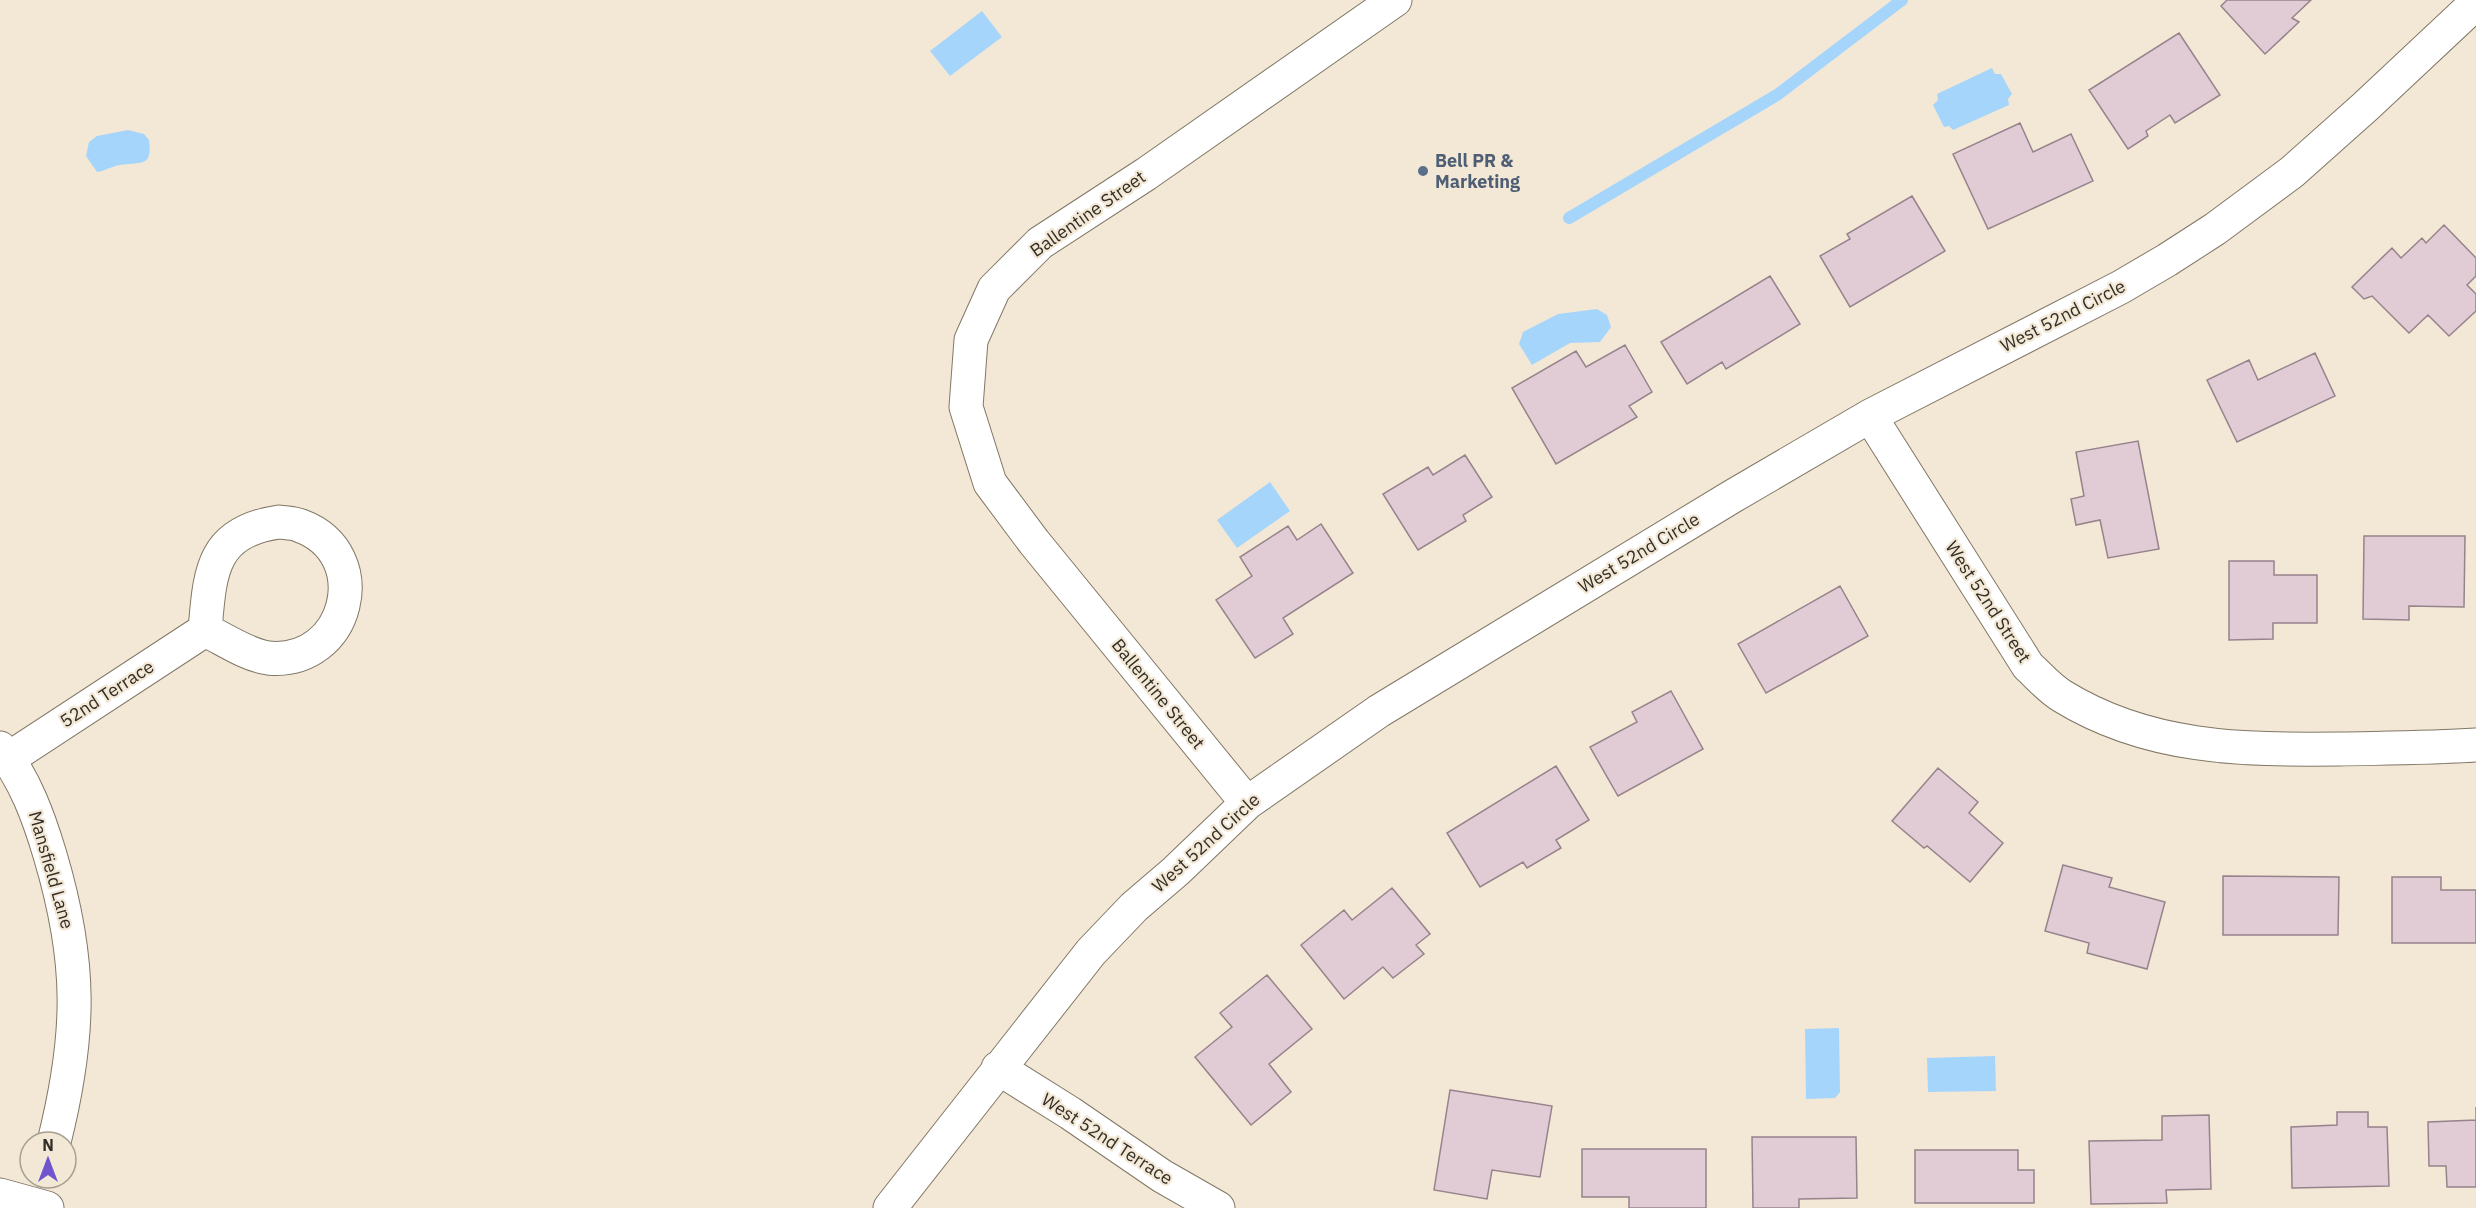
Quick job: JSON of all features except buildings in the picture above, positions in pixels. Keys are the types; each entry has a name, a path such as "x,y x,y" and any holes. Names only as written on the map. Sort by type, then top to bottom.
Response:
{"street":[{"name":"Ballentine Street","path":"1246,803 1034,542 990,483 966,407 971,340 994,290 1040,243 1146,174 1395,0"},
{"name":"West 52nd Circle","path":"890,1208 1091,952 1134,907 1176,871 1246,803 1379,711 1733,496 1870,416 2121,287 2215,229 2292,172 2476,3"},
{"name":"West 52nd Street","path":"1870,416 2028,666 2060,695 2114,722 2176,741 2220,747 2257,750 2476,745"},
{"path":"279,522 301,526 321,538 336,555 344,575 346,597 340,619 327,637 310,650 289,658 267,658 205,630 211,574 220,553 236,536 256,525 279,522"},
{"name":"52nd Terrace","path":"4,753 205,630"},
{"name":"Mansfield Lane","path":"4,753 28,794 44,833 61,892 72,943 76,995 73,1043 67,1091 57,1130"},
{"name":"West 52nd Terrace","path":"998,1068 1070,1113 1162,1176 1218,1208"},
{"path":"0,1195 41,1196"}],"water":[{"path":"982,11 1002,37 950,76 930,51"},
{"path":"1992,68 1995,74 2001,74 2012,94 2008,99 2009,105 1953,130 1949,126 1944,127 1933,105 1938,100 1937,94"},
{"path":"128,130 144,134 149,140 150,149 147,159 144,162 97,172 86,156 89,142 97,136"},
{"path":"1597,309 1607,315 1611,327 1600,342 1570,343 1532,365 1519,344 1523,332 1558,314"},
{"path":"1270,482 1290,511 1237,548 1217,520"},
{"path":"1839,1028 1840,1092 1835,1098 1806,1099 1805,1029"},
{"path":"1995,1056 1996,1091 1928,1092 1927,1058"}],"waterway":[{"path":"1569,218 1777,95 1902,0"}],"place":[{"name":"Bell PR & Marketing","path":"1423,171"}]}
